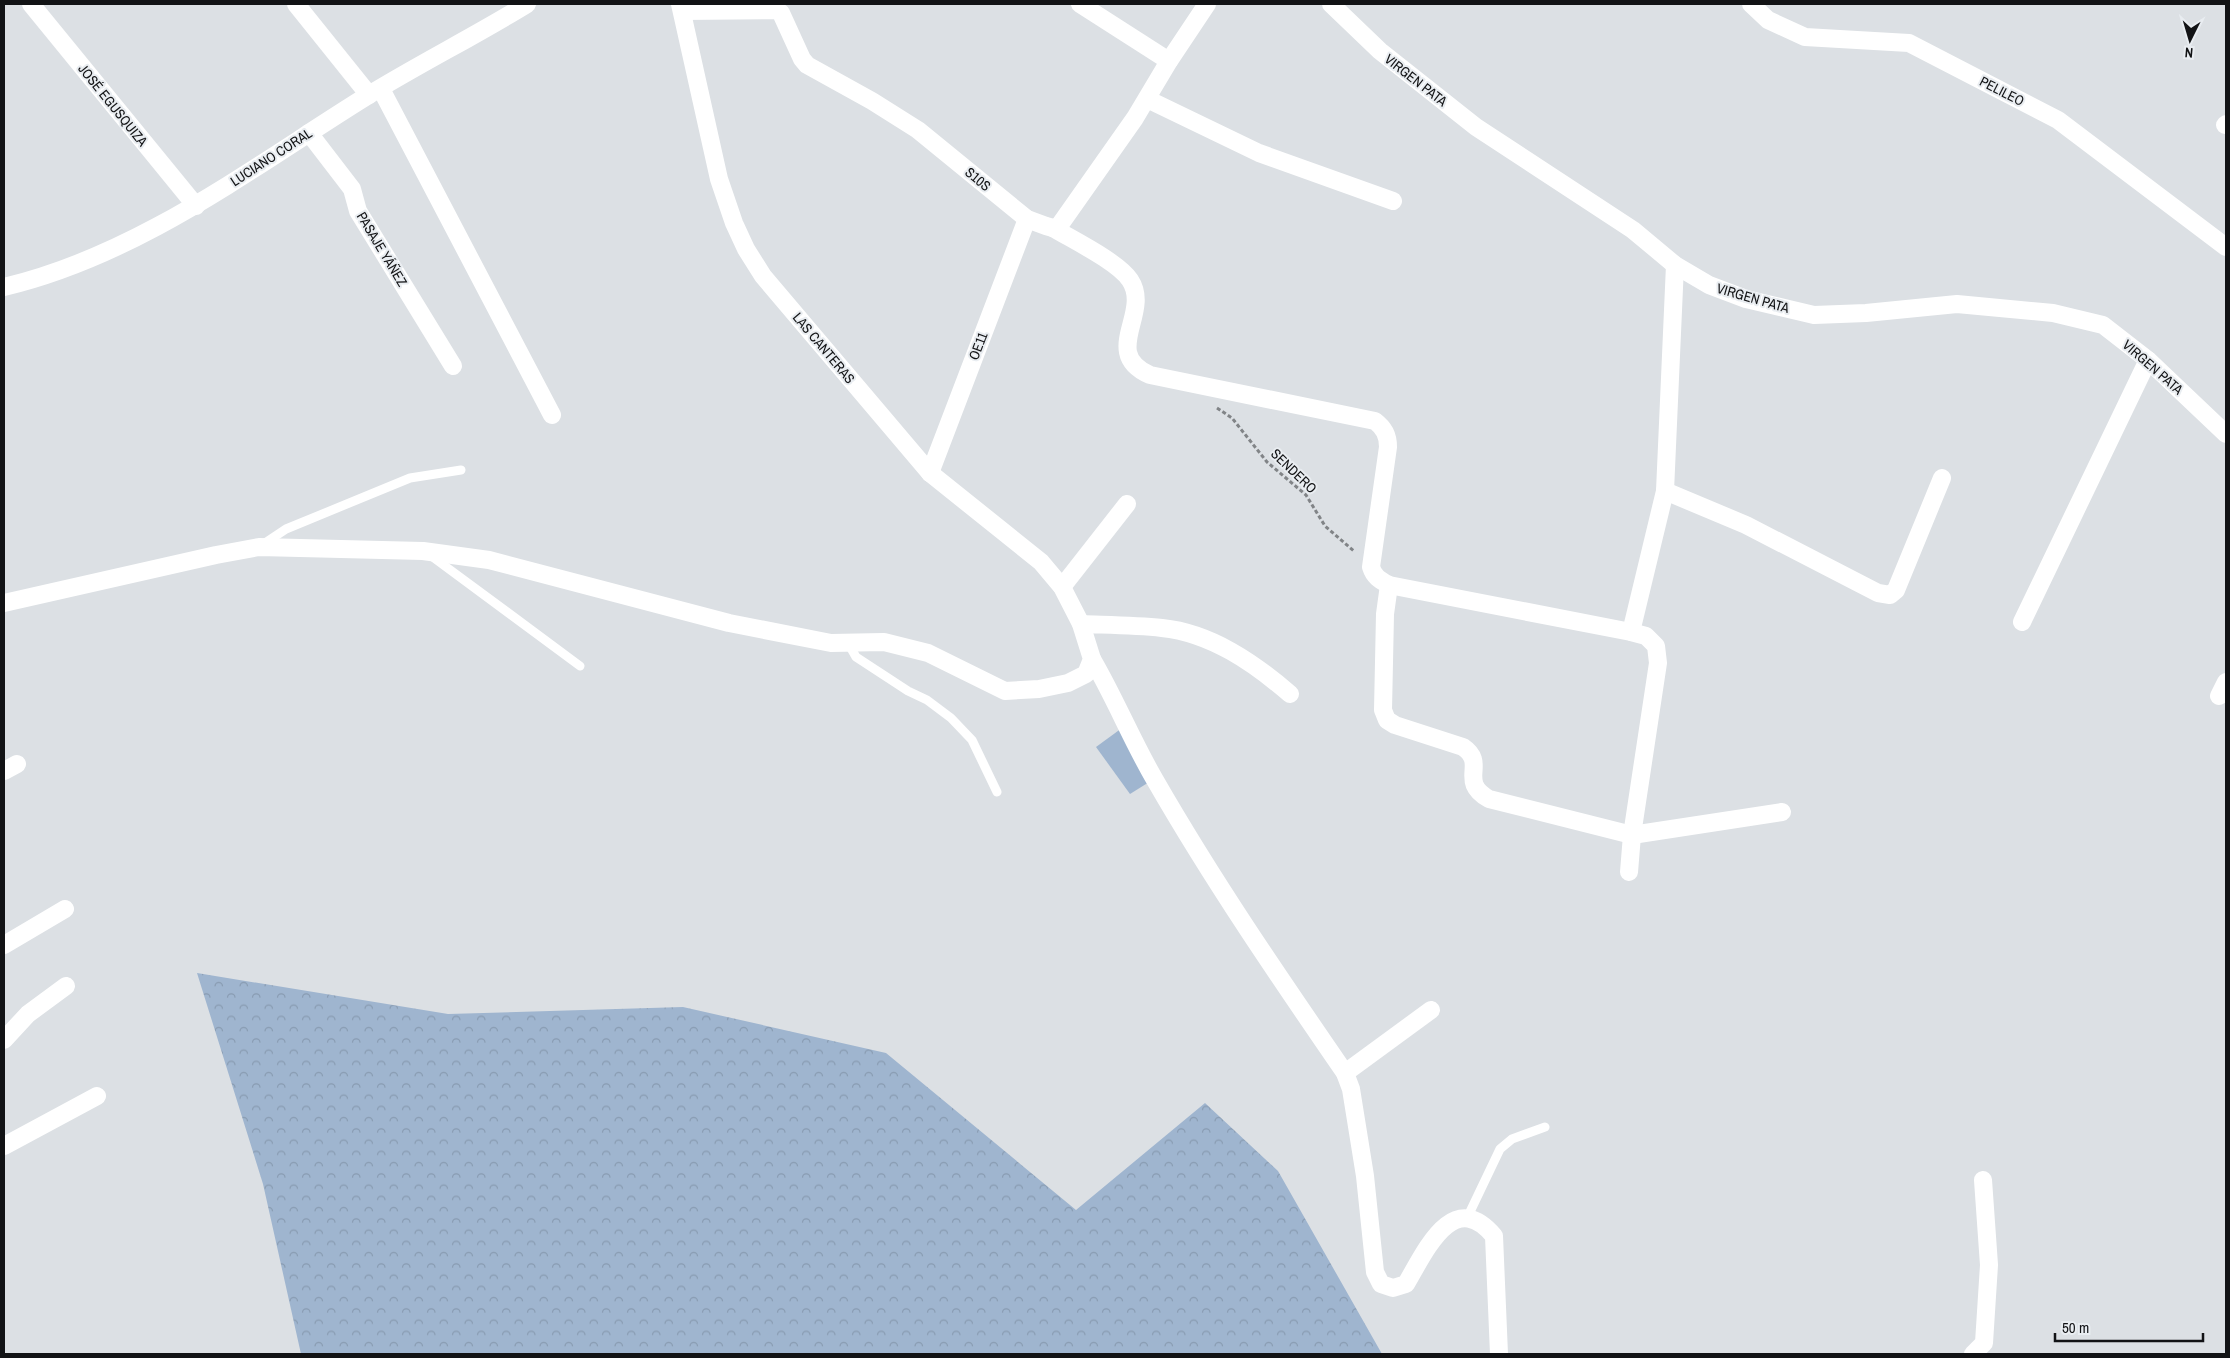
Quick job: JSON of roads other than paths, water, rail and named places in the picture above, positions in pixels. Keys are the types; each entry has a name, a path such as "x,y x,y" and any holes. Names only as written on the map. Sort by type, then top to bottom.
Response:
{"street":[{"path":"296,4 375,92 552,415"},
{"name":"LUCIANO CORAL","path":"4,287 27,282 94,257 196,206 375,92 527,4"},
{"path":"1080,4 1169,61"},
{"path":"1053,228 1059,226 1147,99 1169,61 1207,4"},
{"name":"VIRGEN PATA","path":"1331,4 1380,51 1476,127 1633,230 1674,265 1709,285 1746,298 1814,315 1866,313 1956,304 2053,313 2103,325 2148,360 2226,434"},
{"name":"PELILEO","path":"1751,4 1768,20 1805,37 1909,43 2058,120 2226,247"},
{"name":"JOSÉ EGUSQUIZA","path":"37,6 196,206"},
{"name":"S10S","path":"681,7 776,10 781,12 802,59 808,65 872,101 918,130 1027,218 1053,228 1118,267 1130,280 1136,297 1136,307 1127,342 1127,351 1135,366 1142,372 1150,376 1375,421 1386,432 1388,447 1371,567 1375,576 1390,585"},
{"name":"LAS CANTERAS","path":"681,7 719,180 734,223 746,249 763,276 930,473 1041,562 1062,587 1081,624 1092,659 1154,779 1224,896 1345,1073 1351,1090 1365,1176 1375,1272 1381,1284 1393,1288 1406,1284 1433,1240 1450,1221 1468,1216"},
{"path":"1147,99 1259,153 1393,201"},
{"name":"PASAJE YÁÑEZ","path":"308,133 352,189 358,212 454,366"},
{"name":"OE11","path":"930,473 1027,218"},
{"path":"1631,632 1665,491 1674,265"},
{"path":"2022,622 2148,360"},
{"path":"1665,491 1746,525 1878,593 1890,595 1896,590 1942,478"},
{"path":"1062,587 1127,504"},
{"path":"4,603 259,547 424,550 489,560 729,623 831,643 884,642 928,653 1005,691 1039,689 1068,683 1086,674 1092,659"},
{"path":"1629,872 1632,835 1658,663 1656,646 1646,636 1631,632 1390,585 1385,624 1383,710 1387,720 1395,725 1463,747 1472,753 1474,760 1473,781 1477,792 1489,799 1632,835 1782,812"},
{"path":"1081,624 1163,628 1195,635 1218,645 1251,664 1290,694"},
{"path":"4,945 66,909"},
{"path":"4,1040 28,1014 66,986"},
{"path":"1345,1073 1431,1010"},
{"path":"4,1146 97,1096"},
{"path":"1972,1354 1984,1342 1985,1333 1989,1265 1984,1180"},
{"path":"1468,1216 1484,1224 1494,1236 1499,1354"}],"lane":[{"path":"259,547 286,529 410,478 461,470"},
{"path":"424,550 580,666"},
{"path":"848,643 856,656 865,663 927,700 951,718 972,740 997,792"},
{"path":"1468,1216 1500,1149 1512,1139 1545,1127"}]}
